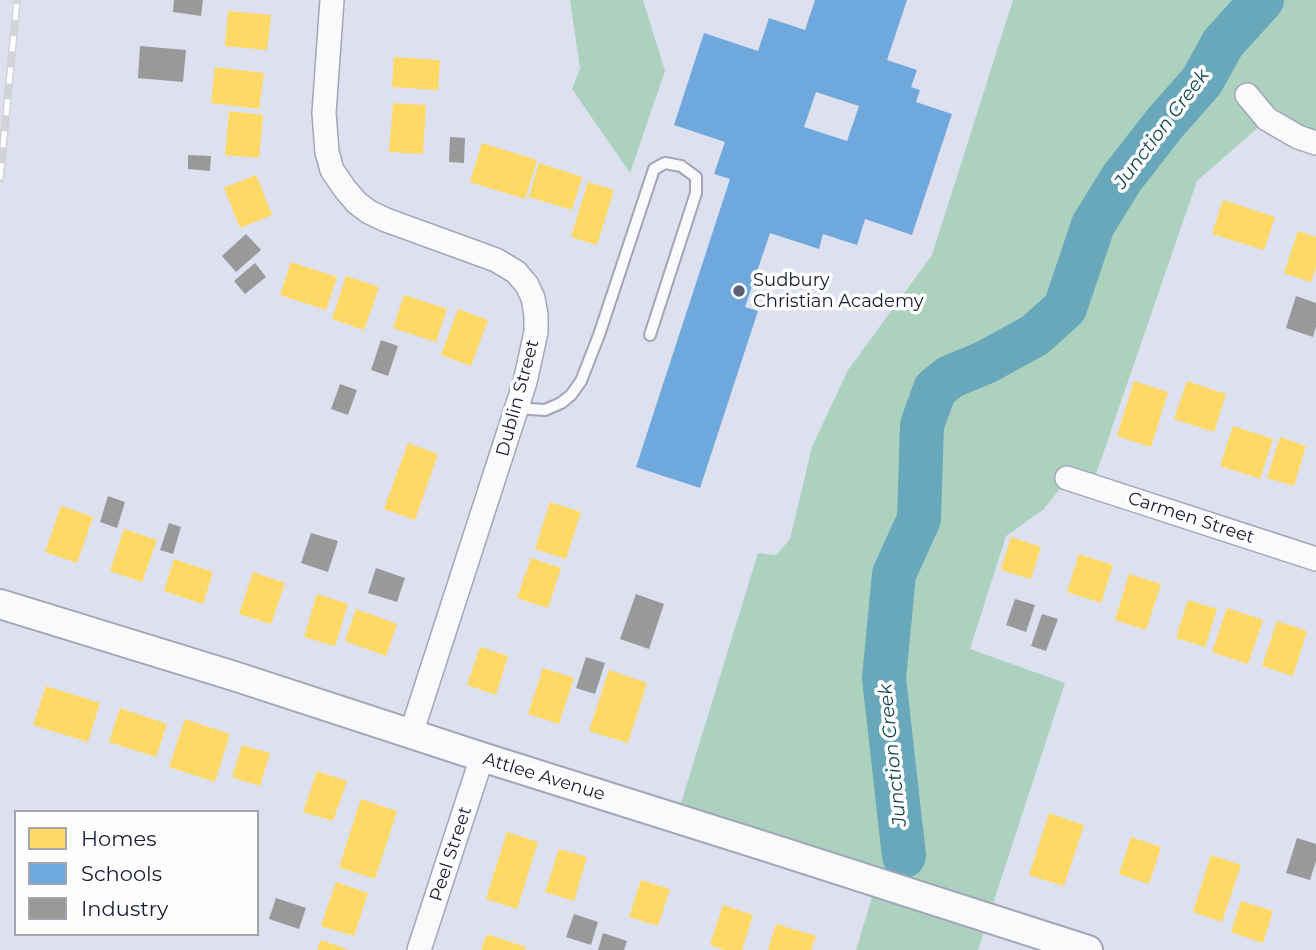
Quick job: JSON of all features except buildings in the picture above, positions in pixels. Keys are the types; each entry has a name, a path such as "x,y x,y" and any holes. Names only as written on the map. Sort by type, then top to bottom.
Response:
{"street":[{"name":"Dublin Street","path":"332,0 324,113 327,152 332,170 351,196 369,212 496,260 516,272 527,285 536,315 536,332 525,382 411,734"},
{"path":"1247,95 1268,119 1298,137 1316,143"},
{"name":"Carmen Street","path":"1067,478 1316,559"},
{"name":"Attlee Avenue","path":"0,604 234,676 1088,950"},
{"name":"Peel Street","path":"419,950 482,757"}],"lane":[{"path":"517,408 545,410 572,395 581,381 654,169 664,163 681,166 696,177 696,193 650,335"}],"green space":[{"path":"570,0 643,0 665,71 630,173 572,89 580,68"},
{"path":"1013,0 1316,0 1316,141 1269,118 1197,181 1093,483 1069,477 1044,509 1006,536 970,649 1065,683 978,950 856,950 877,881 677,816 758,553 776,555 790,539 812,447 848,370 932,255"}],"waterway":[{"name":"Junction Creek","path":"904,856 884,678 894,574 919,519 922,425 935,389 950,377 986,362 1035,335 1065,308 1093,225 1122,178 1202,81 1223,43 1262,0"}],"railway":[{"path":"0,179 17,0"}],"place":[{"name":"Sudbury Christian Academy","path":"739,291"}]}
